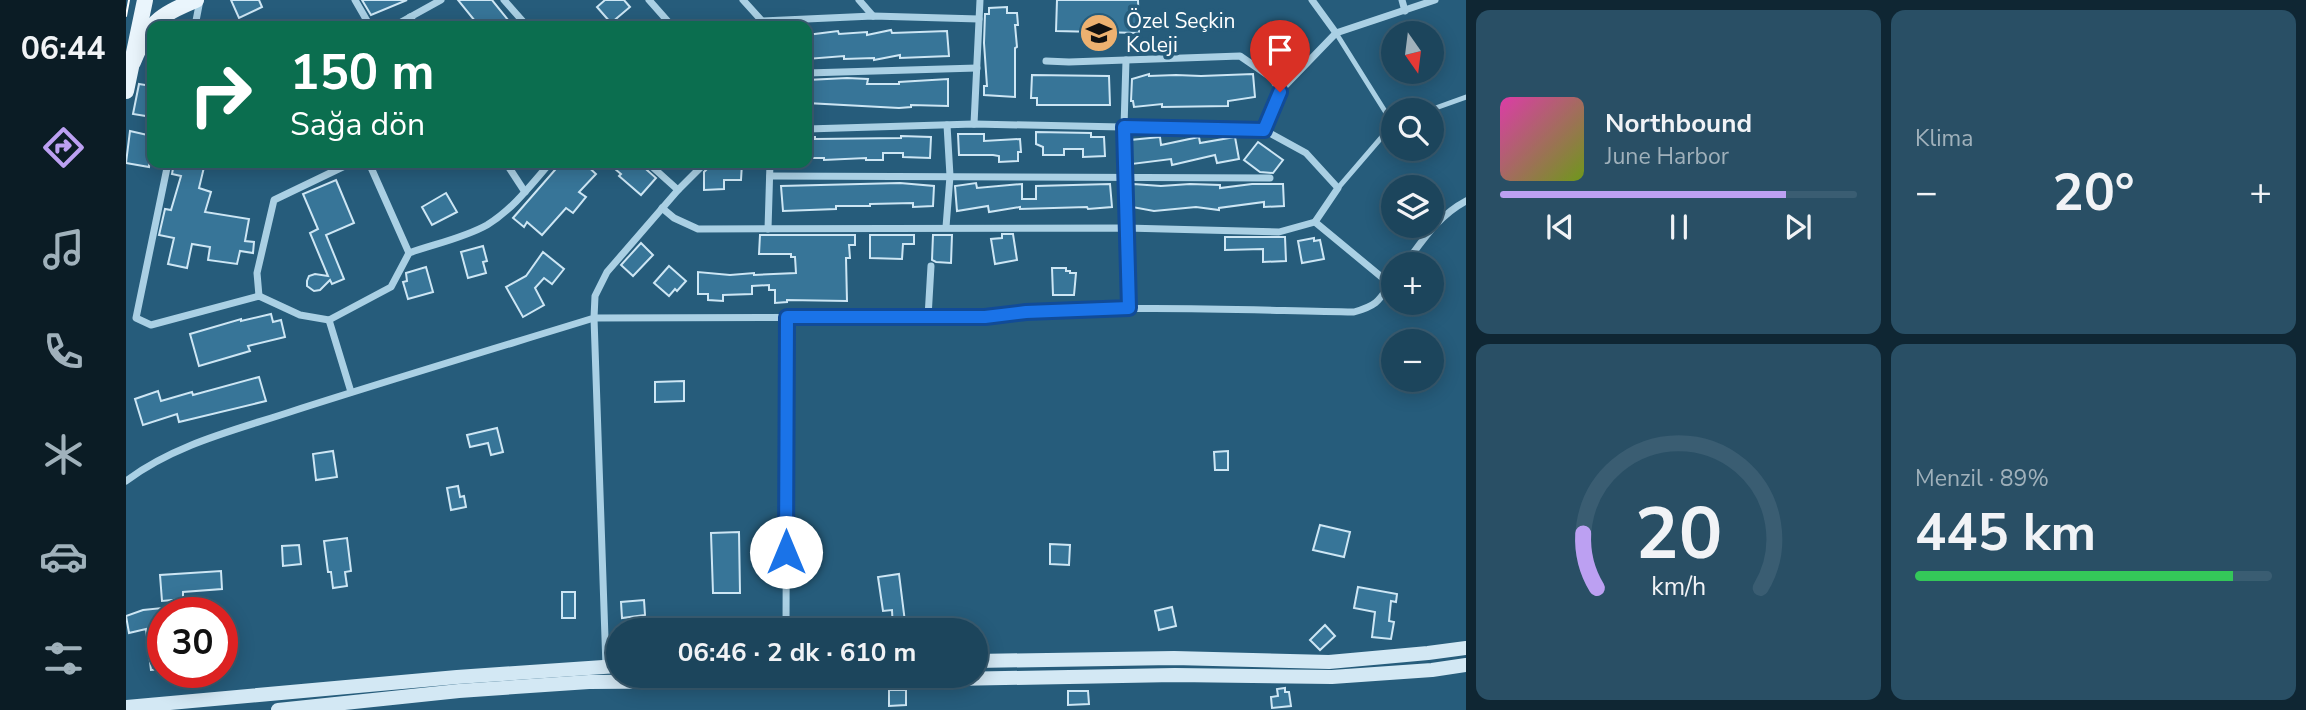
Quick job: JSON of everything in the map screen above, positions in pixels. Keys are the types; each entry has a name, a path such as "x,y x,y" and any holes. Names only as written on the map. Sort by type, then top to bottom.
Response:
{"main road":[{"path":"126,91 145,0"},
{"path":"156,21 163,15 198,0"},
{"path":"133,62 147,31"},
{"path":"988,661 1174,658 1329,662 1466,648"},
{"path":"278,710 459,691 589,682 1175,675 1332,677 1466,665"},
{"path":"126,707 606,666"}],"street":[{"path":"196,21 198,0"},
{"path":"355,0 367,21"},
{"path":"403,21 441,0"},
{"path":"504,0 523,21"},
{"path":"649,0 668,21"},
{"path":"743,0 762,21 873,16 979,19"},
{"path":"859,0 873,16"},
{"path":"974,124 980,0"},
{"path":"1312,0 1336,33"},
{"path":"1402,0 1405,11"},
{"path":"1264,130 1280,92 1336,33 1435,0"},
{"path":"410,17 413,21"},
{"path":"1046,61 1240,56 1272,78 1280,92"},
{"path":"1126,60 1124,127 1129,308"},
{"path":"812,73 976,68"},
{"path":"663,208 674,218 698,229 946,227 1279,232 1315,222 1338,188 1306,152 1264,130 974,124 812,129"},
{"path":"946,227 950,176 947,125"},
{"path":"167,168 136,318 151,325 259,296 300,315 329,320 391,287 409,253 490,223 525,192 546,168"},
{"path":"259,296 257,273 274,200 341,168"},
{"path":"371,168 409,253"},
{"path":"509,168 525,192"},
{"path":"654,168 678,190"},
{"path":"610,618 594,318 596,296 607,272 700,168"},
{"path":"768,229 769,168"},
{"path":"770,176 1269,178"},
{"path":"1414,252 1437,223 1453,208 1466,201"},
{"path":"1315,222 1381,273"},
{"path":"928,317 931,265"},
{"path":"126,481 141,469 180,449 351,392 594,318 985,317 1026,312 1129,308 1354,312 1372,307 1381,296"},
{"path":"786,618 787,317"},
{"path":"329,320 351,392"}],"lane":[{"path":"1336,33 1381,105"},
{"path":"1444,105 1466,97"},
{"path":"1338,188 1381,138"}],"building":[{"path":"231,0 259,0 262,7 239,18"},
{"path":"362,0 407,0 371,15"},
{"path":"458,0 492,0 509,21 475,21"},
{"path":"605,0 624,0 630,7 613,21 609,21 597,7"},
{"path":"1057,0 1138,0 1139,33 1056,31"},
{"path":"1007,7 1007,13 1017,13 1015,97 984,95 984,86 987,86 985,14 989,14 989,8"},
{"path":"891,30 892,33 947,31 949,56 900,58 900,55 874,60 844,59 844,56 812,59 812,34 838,31 839,34 867,32 867,35"},
{"path":"1149,74 1253,74 1255,97 1228,101 1228,106 1162,107 1162,104 1134,107 1131,101 1132,79"},
{"path":"1032,75 1109,76 1110,105 1037,105 1037,98 1031,98"},
{"path":"868,79 867,84 899,84 948,79 948,106 911,105 899,108 812,103 812,80"},
{"path":"139,84 147,85 147,116 133,114"},
{"path":"130,131 147,135 147,167 126,163"},
{"path":"1036,132 1091,133 1091,137 1104,137 1105,156 1083,157 1083,149 1064,149 1064,155 1043,155 1043,147 1036,144"},
{"path":"958,134 984,134 984,141 1020,139 1021,152 1018,152 1018,161 999,162 999,156 993,155 959,155"},
{"path":"812,137 931,137 930,158 903,157 903,153 883,153 883,160 812,158"},
{"path":"1160,137 1161,145 1199,137 1200,143 1235,137 1239,159 1217,163 1215,155 1172,165 1171,159 1132,164 1130,140"},
{"path":"1258,142 1283,160 1273,173 1260,172 1244,160"},
{"path":"173,168 204,168 199,188 211,192 205,212 249,219 245,241 254,242 253,253 240,251 237,264 208,260 210,247 192,244 187,268 168,264 174,238 159,235 165,209 171,210 181,176 172,174"},
{"path":"557,168 589,168 596,174 579,192 586,197 573,213 566,208 542,235 527,222 524,227 513,218"},
{"path":"614,168 645,168 656,178 641,195 619,176 621,174"},
{"path":"708,168 742,168 741,180 724,180 724,189 704,190 704,172"},
{"path":"336,180 354,223 326,235 344,279 332,284 330,280 320,290 314,291 307,286 309,276 328,276 310,233 318,229 303,194"},
{"path":"900,183 934,186 933,206 913,207 913,203 870,204 836,206 836,209 783,211 781,186"},
{"path":"976,183 977,188 1022,184 1022,199 1036,199 1036,186 1110,184 1112,207 1020,207 989,212 988,206 957,211 955,186"},
{"path":"1133,184 1220,185 1220,188 1283,184 1284,206 1264,207 1264,202 1219,210 1196,207 1154,211 1132,207"},
{"path":"446,193 457,212 432,225 422,207"},
{"path":"1002,234 1013,234 1017,260 995,264 991,239 1002,238"},
{"path":"760,235 855,235 855,245 849,245 850,258 846,258 847,301 787,300 775,303 775,290 769,290 769,285 752,286 752,294 723,295 723,301 708,300 708,294 698,294 698,272 730,275 796,273 795,257 791,257 791,254 759,254"},
{"path":"870,235 914,235 914,244 903,244 902,259 870,258"},
{"path":"933,235 952,235 951,263 932,260"},
{"path":"1225,237 1285,237 1286,261 1263,262 1263,249 1225,250"},
{"path":"1314,238 1314,241 1320,240 1324,259 1302,263 1298,241"},
{"path":"641,243 653,255 633,276 621,265"},
{"path":"483,246 487,261 483,262 486,273 468,278 461,252"},
{"path":"543,252 564,269 552,284 544,278 535,288 544,305 523,317 506,287 526,276"},
{"path":"669,266 686,281 669,296 654,283"},
{"path":"426,267 433,292 408,299 403,282 407,281 406,273"},
{"path":"1052,268 1066,268 1070,273 1076,273 1074,295 1053,295"},
{"path":"271,314 273,322 281,320 285,337 248,346 250,351 199,366 190,334 241,319"},
{"path":"259,377 266,401 179,422 177,414 143,425 135,399 158,391 161,401"},
{"path":"684,381 684,401 655,402 655,382"},
{"path":"497,428 503,452 491,455 488,443 470,447 467,435"},
{"path":"333,451 337,477 316,480 313,454"},
{"path":"1228,451 1228,470 1215,470 1214,452"},
{"path":"458,486 466,507 451,510 447,488"},
{"path":"1320,525 1350,532 1344,557 1313,550"},
{"path":"739,532 740,593 713,593 711,533"},
{"path":"347,538 351,571 345,572 347,586 333,588 324,541"},
{"path":"1050,544 1070,545 1069,565 1050,564"},
{"path":"299,545 301,564 283,566 282,546"},
{"path":"221,571 222,589 183,592 183,597 162,597 160,575"},
{"path":"899,574 904,618 892,618 892,610 883,611 878,577"},
{"path":"1358,587 1397,594 1396,602 1391,601 1389,621 1394,622 1391,639 1372,637 1375,612 1354,608"},
{"path":"562,592 575,592 575,618 562,618"},
{"path":"644,600 645,615 622,618 621,602"},
{"path":"1172,607 1176,626 1159,630 1155,611"},
{"path":"147,610 147,637 146,629 129,633 126,616"},
{"path":"1325,625 1335,636 1320,650 1310,640"},
{"path":"1285,688 1285,692 1289,692 1291,706 1272,708 1271,697 1278,696 1277,689"},
{"path":"889,690 906,690 906,705 889,706"},
{"path":"1068,691 1088,691 1089,704 1068,705"}],"tram line":[{"path":"126,16 129,0"}],"place":[{"name":"Özel Seçkin Koleji","path":"1099,33"}],"route":[{"path":"786,552 787,317 985,317 1026,312 1129,308 1124,127 1264,130 1280,92"}]}
